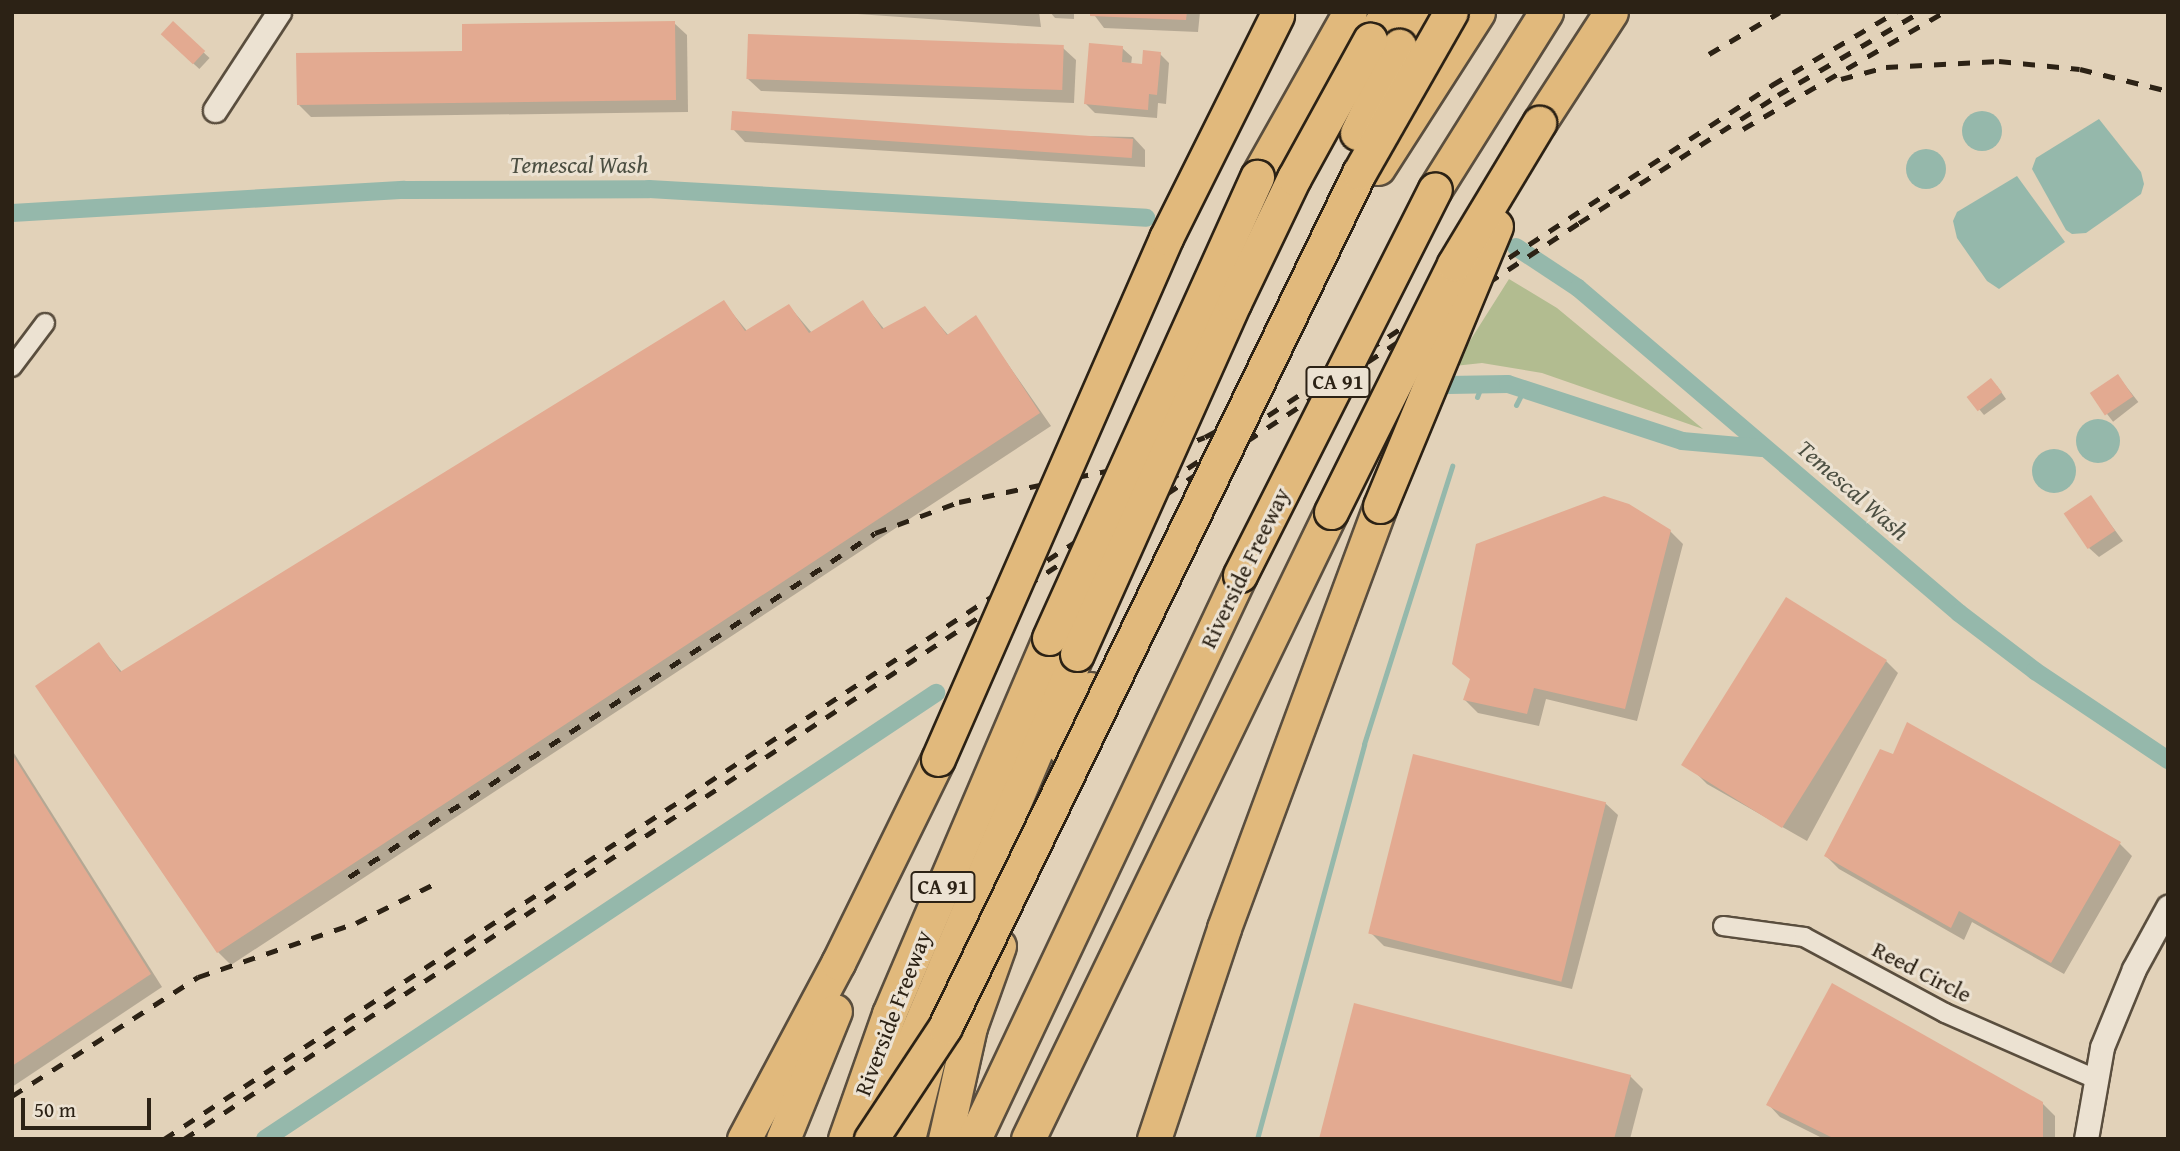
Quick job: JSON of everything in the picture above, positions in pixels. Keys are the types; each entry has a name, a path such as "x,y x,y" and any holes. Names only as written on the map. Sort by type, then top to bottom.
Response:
{"highway":[{"path":"945,1139 988,970 1103,693 1365,32 1388,12"},
{"path":"1365,32 1418,12"},
{"path":"872,1139 944,1027 1359,173 1451,12"},
{"path":"895,1139 965,1031 1312,299 1403,122 1469,12"},
{"path":"908,1139 923,1073 955,981 1350,215 1478,12"},
{"name":"Riverside Freeway","path":"974,1139 1240,575 1435,189 1546,12"},
{"path":"1028,1139 1454,264 1539,123 1611,12"},
{"path":"783,1139 938,759 1166,238 1278,13"},
{"name":"Riverside Freeway","path":"845,1139 889,1014 1063,646 1257,177 1365,32"},
{"path":"1154,1139 1224,928 1380,506 1539,123"},
{"path":"872,1139 1063,646"},
{"path":"1053,1139 1222,741"},
{"path":"744,1139 838,963 938,759"}],"street":[{"path":"215,110 279,12"},
{"path":"12,367 46,323"},
{"path":"2086,1139 2093,1078 2121,998 2168,907"},
{"name":"Reed Circle","path":"1723,926 1804,937 1945,1013 2093,1078"}],"shaded area":[{"path":"1982,111 1996,117 2002,131 1996,145 1982,151 1968,145 1962,131 1968,117"},
{"path":"2099,119 2141,172 2144,184 2141,194 2086,233 2072,234 2066,230 2032,169 2036,158"},
{"path":"1926,149 1940,155 1946,169 1940,183 1926,189 1912,183 1906,169 1912,155"},
{"path":"2017,176 2065,242 1999,289 1987,281 1957,238 1953,221 1957,212"},
{"path":"1509,279 1557,308 1703,429 1542,373 1482,363 1454,366"},
{"path":"2098,419 2107,420 2114,425 2119,432 2119,450 2114,457 2107,462 2098,463 2089,462 2082,457 2077,450 2076,441 2077,432 2082,425 2089,420"},
{"path":"2054,449 2063,450 2070,455 2075,462 2075,480 2070,487 2063,492 2054,493 2045,492 2038,487 2033,480 2032,471 2033,462 2038,455 2045,450"}],"building":[{"path":"1090,12 1187,12 1186,20 1090,16"},
{"path":"173,21 205,51 193,64 161,34"},
{"path":"675,21 676,100 297,105 296,53 462,51 462,24"},
{"path":"748,34 1064,45 1062,90 746,79"},
{"path":"1089,43 1123,46 1122,62 1142,64 1143,50 1161,52 1157,95 1149,94 1148,110 1084,104"},
{"path":"732,111 1133,139 1132,158 731,130"},
{"path":"724,300 745,331 789,304 809,333 863,300 882,329 925,306 947,335 976,315 1040,413 217,953 35,686 99,642 120,672"},
{"path":"2118,374 2133,396 2105,415 2090,393"},
{"path":"1991,378 2002,392 1978,411 1967,397"},
{"path":"2091,495 2115,531 2088,549 2064,513"},
{"path":"1604,496 1629,504 1671,530 1625,709 1534,688 1527,714 1463,700 1470,679 1452,664 1476,544"},
{"path":"1786,597 1887,660 1782,828 1681,765"},
{"path":"1907,722 2121,842 2051,963 1959,911 1951,928 1824,856 1880,749 1893,754"},
{"path":"12,754 151,974 12,1066"},
{"path":"1413,754 1606,802 1561,982 1368,934"},
{"path":"1832,983 2043,1102 2043,1139 1835,1139 1766,1105"},
{"path":"1354,1003 1631,1075 1614,1139 1319,1139"}],"waterway":[{"name":"Temescal Wash","path":"12,213 404,190 649,189 1146,218"},
{"name":"Temescal Wash","path":"1516,247 1578,288 1959,613 2035,671 2168,760"},
{"path":"1477,397 1482,384"},
{"path":"1448,385 1508,384 1682,441 1762,448"},
{"path":"1516,405 1524,389"},
{"path":"1257,1139 1364,744 1452,466"},
{"path":"265,1139 936,693"}],"railway":[{"path":"1709,54 1780,12"},
{"path":"164,1139 1772,85 1896,12"},
{"path":"184,1139 1579,223 1778,95 1920,12"},
{"path":"1743,129 1944,12"},
{"path":"1841,79 1886,67 1999,61 2080,69 2168,91"},
{"path":"349,877 875,533 959,502 1130,466 1205,437 1253,411"},
{"path":"12,1096 198,977 356,923 436,883"}]}
